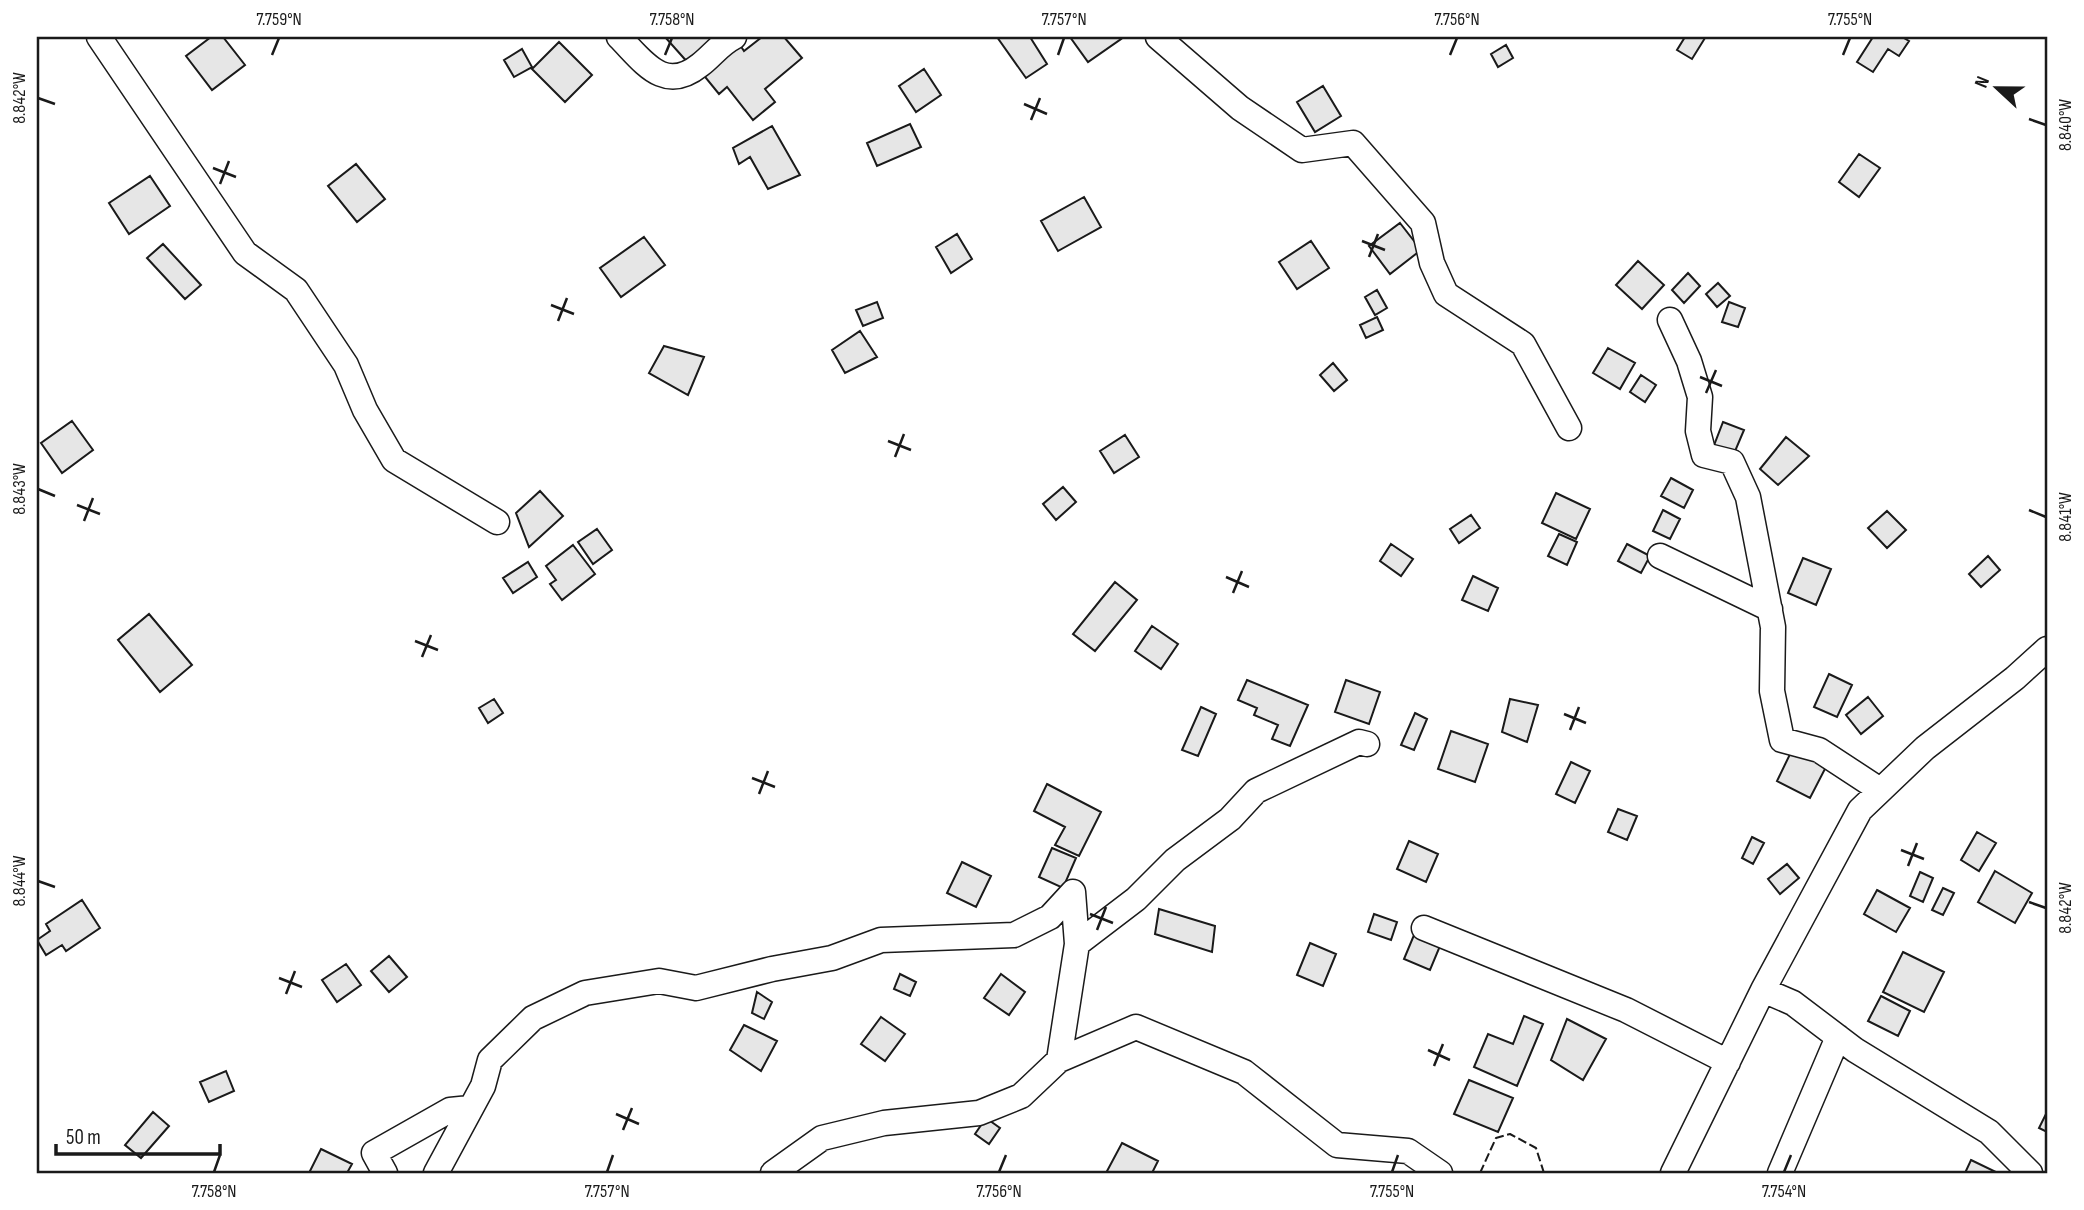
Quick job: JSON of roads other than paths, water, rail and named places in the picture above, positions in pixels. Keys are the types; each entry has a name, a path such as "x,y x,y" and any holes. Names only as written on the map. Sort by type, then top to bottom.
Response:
{"street":[{"path":"99,37 245,253 296,290 346,365 365,410 394,460 497,522"},
{"path":"619,37 649,68 670,78 684,76 734,37"},
{"path":"1158,37 1240,108 1302,150 1353,143 1423,223 1432,263 1446,294 1522,344 1569,428"},
{"path":"1670,320 1689,361 1700,397 1698,431 1704,455 1732,462 1748,497 1773,627 1772,691 1782,740 1819,750 1880,789"},
{"path":"1660,556 1770,610"},
{"path":"1673,1173 1763,990 1860,810 1880,789 2047,649"},
{"path":"1077,944 1136,899 1175,860 1230,819 1256,791 1359,742 1367,744"},
{"path":"436,1173 483,1086 490,1060 533,1018 585,993 659,981 696,988 772,969 832,958 881,940 1014,935 1050,917 1073,892 1077,944 1059,1060"},
{"path":"1424,928 1626,1010 1728,1062"},
{"path":"1763,990 1793,1003 1838,1037 1989,1132 2030,1173"},
{"path":"773,1173 822,1138 884,1123 979,1113 998,1106 1021,1096 1059,1060 1136,1027 1244,1072 1337,1145 1408,1151 1440,1173"},
{"path":"1780,1173 1838,1037"},
{"path":"385,1173 374,1153 450,1111 470,1108"}]}
